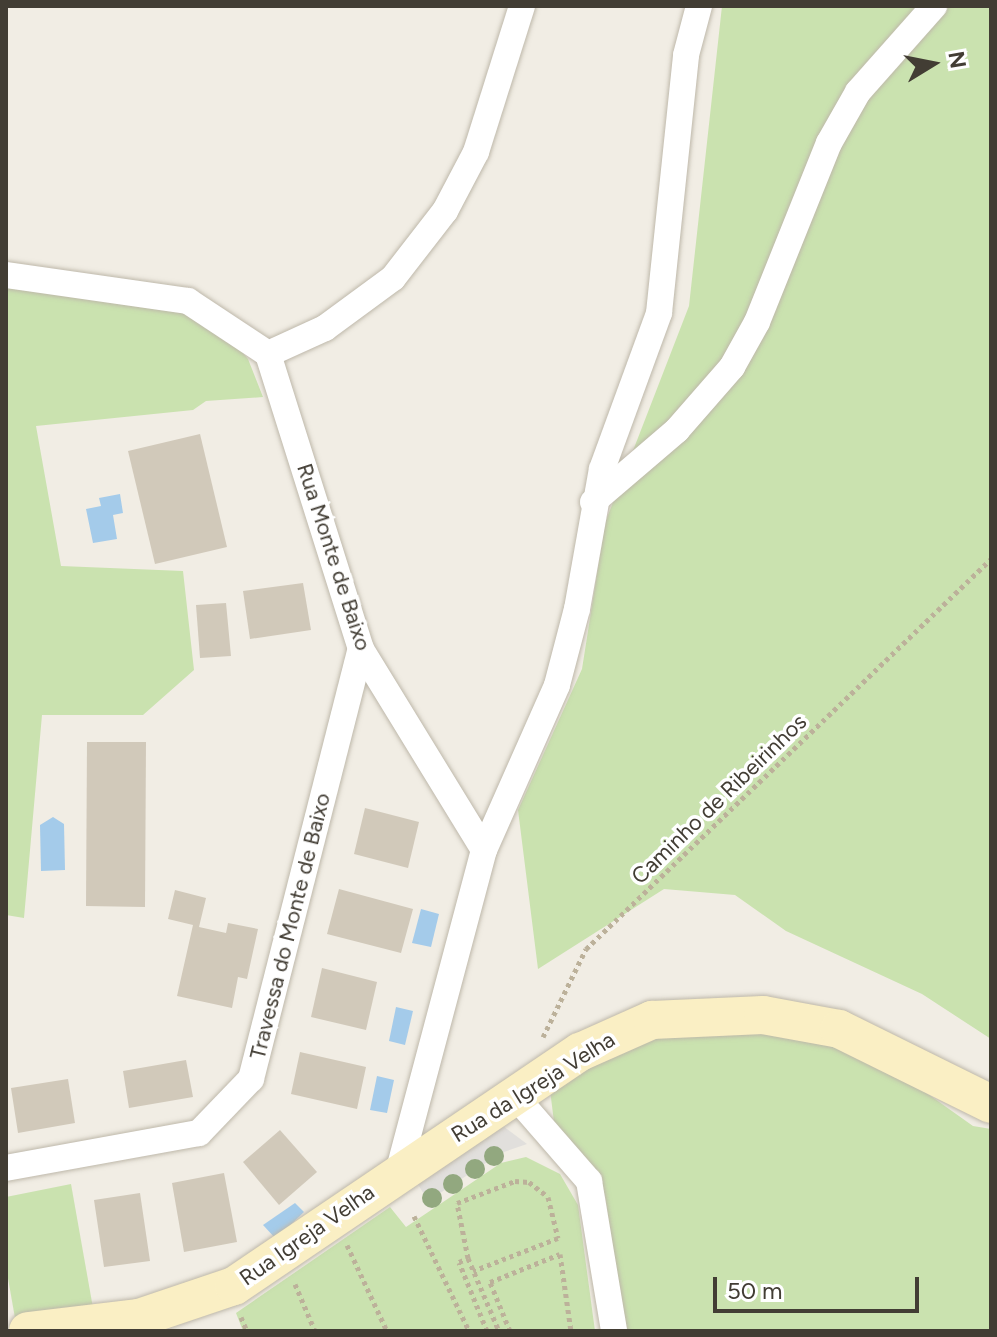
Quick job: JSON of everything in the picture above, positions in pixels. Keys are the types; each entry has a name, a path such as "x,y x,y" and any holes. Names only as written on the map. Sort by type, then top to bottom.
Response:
{"street":[{"path":"6,275 188,301 268,354 325,328 393,278 445,211 481,140 522,6"},
{"path":"398,1173 484,850 564,665 593,502 659,313 686,55 699,6"},
{"path":"593,502 677,430 732,367 757,322 836,130 876,69 934,6"},
{"name":"Rua Monte de Baixo","path":"268,354 361,649 484,850"},
{"name":"Travessa do Monte de Baixo","path":"6,1168 199,1133 251,1079 361,649"},
{"name":"Rua da Igreja Velha","path":"398,1173 618,1033 652,1020 721,1014 839,1029 991,1104"},
{"path":"515,1096 589,1181 614,1331"},
{"name":"Rua Igreja Velha","path":"28,1331 97,1327 139,1318 234,1286 398,1173"}],"path":[{"name":"Caminho de Ribeirinhos","path":"541,1042 586,949 991,559"},
{"path":"473,1271 558,1238 548,1197 529,1182 515,1181 457,1203 468,1258 473,1271 499,1331"},
{"path":"414,1216 469,1331"},
{"path":"510,1331 490,1282 560,1254 571,1331"},
{"path":"468,1258 459,1262 487,1331"},
{"path":"356,1259 387,1331"},
{"path":"281,1291 295,1283 315,1331"},
{"path":"247,1331 240,1315 254,1307"}],"green space":[{"path":"722,6 991,6 991,1039 922,994 786,931 735,895 664,889 538,969 518,810 582,669 605,523 689,306"},
{"path":"6,284 185,308 223,330 248,359 263,397 206,401 193,410 36,426 61,566 183,571 194,670 143,715 42,715 24,918 6,915"},
{"path":"770,1032 825,1038 911,1082 973,1126 991,1129 991,1331 625,1331 605,1195 554,1122 550,1090 645,1038"},
{"path":"526,1157 560,1174 578,1205 595,1331 243,1331 236,1313 390,1207 406,1227 501,1163"},
{"path":"71,1184 93,1308 15,1318 6,1267 6,1197"}],"shaded area":[{"path":"499,1123 527,1144 501,1153 428,1201 416,1181"}],"water":[{"path":"120,494 123,513 113,515 117,539 93,543 86,509 101,506 99,498"},
{"path":"53,817 64,824 65,870 41,871 40,825"},
{"path":"421,909 439,914 431,947 412,943"},
{"path":"396,1007 413,1011 405,1045 389,1041"},
{"path":"377,1076 394,1080 387,1113 370,1110"},
{"path":"295,1203 304,1212 276,1239 263,1225"}],"building":[{"path":"200,434 227,547 155,564 128,451"},
{"path":"303,583 311,630 250,639 243,591"},
{"path":"226,603 231,656 200,658 196,605"},
{"path":"87,742 146,742 145,907 86,906"},
{"path":"365,808 419,822 408,868 354,854"},
{"path":"339,889 413,909 401,953 327,934"},
{"path":"175,890 206,898 199,927 226,933 228,923 258,929 247,979 238,977 232,1008 177,996 193,925 168,919"},
{"path":"322,968 377,982 366,1030 311,1017"},
{"path":"300,1052 366,1067 357,1109 291,1094"},
{"path":"186,1060 193,1097 129,1108 123,1071"},
{"path":"68,1079 75,1123 18,1133 11,1088"},
{"path":"280,1130 317,1172 279,1205 243,1162"},
{"path":"224,1173 237,1242 184,1252 172,1183"},
{"path":"140,1193 150,1261 104,1267 94,1200"}]}
